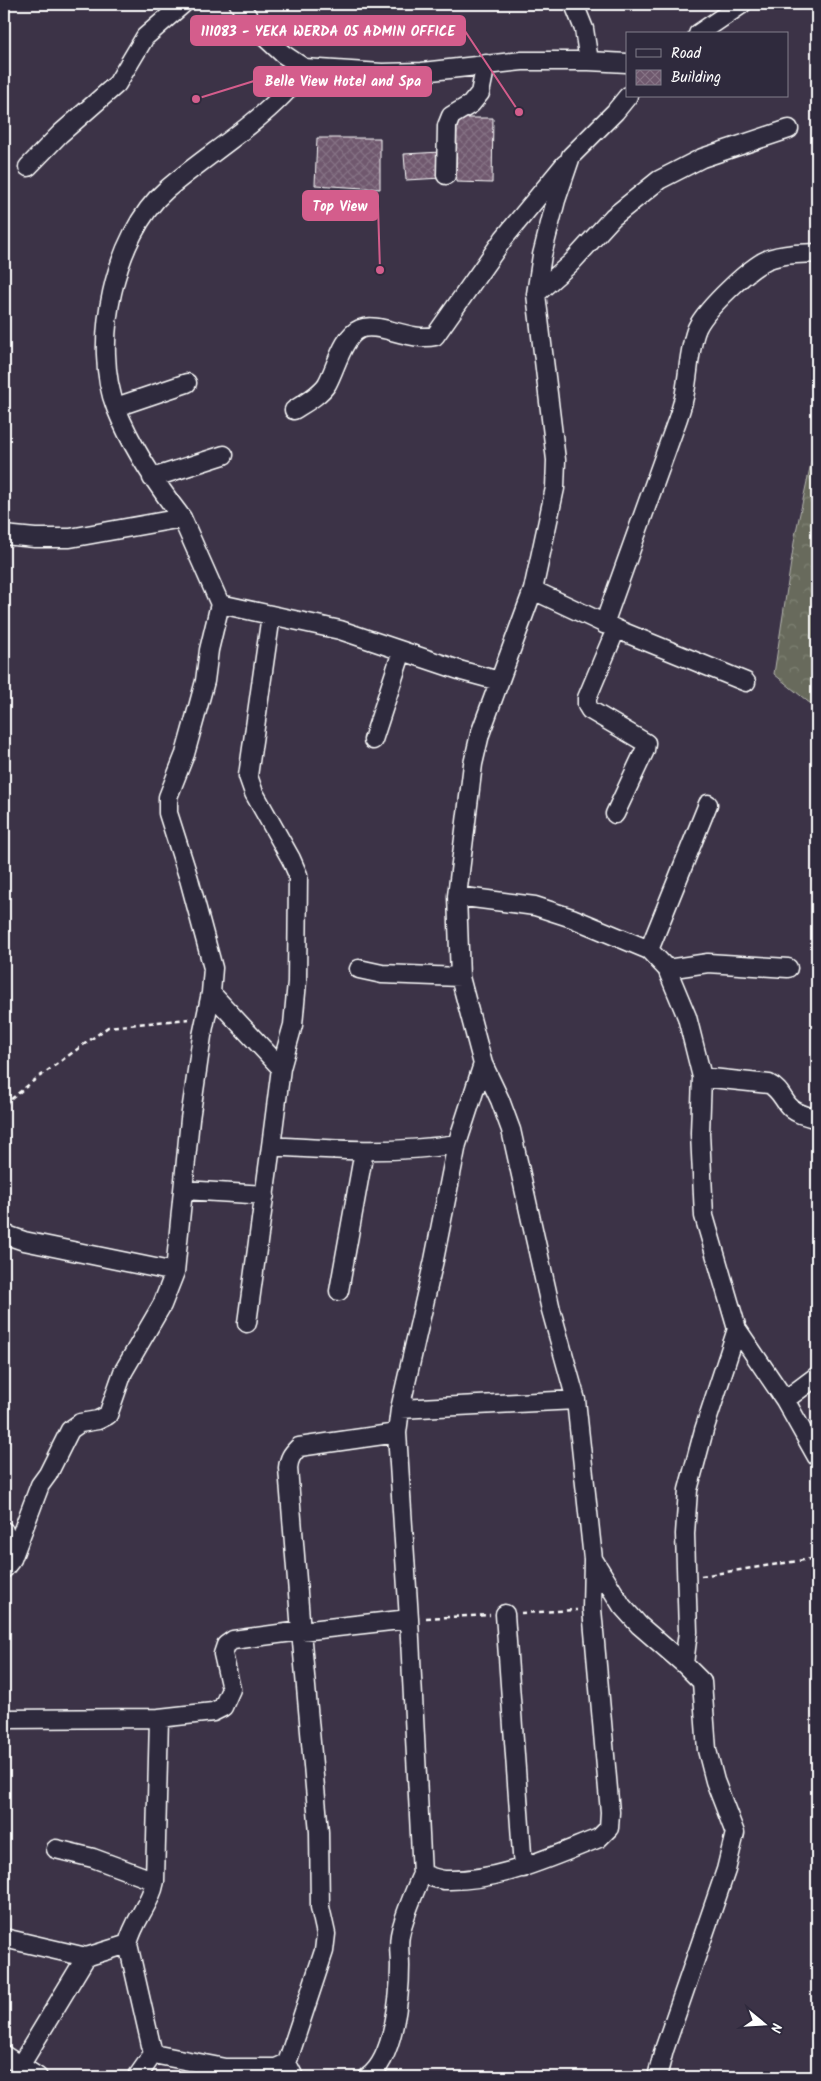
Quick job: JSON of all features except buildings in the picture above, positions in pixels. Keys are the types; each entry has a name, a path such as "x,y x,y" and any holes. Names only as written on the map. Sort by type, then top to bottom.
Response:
{"street":[{"path":"28,166 60,134 117,84 145,37 183,4"},
{"path":"239,4 257,30 283,54 304,68 392,73 422,72 522,61 589,61 626,64"},
{"path":"574,4 584,29 589,61"},
{"path":"701,32 742,4"},
{"path":"446,174 447,126 452,116 471,104 480,93 486,64"},
{"path":"8,1564 40,1486 70,1430 80,1423 98,1420 108,1415 123,1372 162,1305 174,1272 190,1119 211,993 213,968 189,879 168,813 168,797 186,754 196,718 220,604 182,518 152,478 116,407 108,376 105,348 110,306 118,266 143,214 165,191 220,149 284,94 304,68"},
{"path":"294,410 326,385 350,336 361,328 377,327 400,335 426,338 435,336 504,238 571,156 626,98"},
{"path":"536,294 571,263 613,217 659,180 702,158 789,129"},
{"path":"422,1874 443,1880 478,1877 523,1868 600,1838 608,1828 610,1812 592,1609 593,1559 576,1400 552,1310 511,1130 500,1100 483,1064 460,977 457,896 473,764 480,734 532,590 555,488 556,460 536,294 542,255 556,200 571,156"},
{"path":"615,814 645,750 646,743 590,710 587,706 588,698 678,418 697,328 708,311 722,296 770,258 790,254 817,254"},
{"path":"116,407 187,383"},
{"path":"152,478 224,455"},
{"path":"4,535 34,538 70,538 182,518"},
{"path":"532,590 610,627 746,682"},
{"path":"220,604 340,630 462,671 499,681"},
{"path":"247,1323 281,1068 293,1025 297,982 298,875 254,794 248,776 270,615"},
{"path":"373,740 402,651"},
{"path":"650,950 708,804"},
{"path":"457,896 535,906 616,935 650,950 667,969 687,1018 702,1077 700,1133 704,1216 736,1329 785,1400 817,1457"},
{"path":"667,969 708,963 788,968"},
{"path":"359,969 382,974 460,977"},
{"path":"211,993 281,1068"},
{"path":"368,2077 376,2072 386,2053 396,2015 400,1966 398,1948 400,1932 422,1874 397,1434 400,1409 434,1260 457,1144 483,1064"},
{"path":"702,1077 769,1084 777,1087 789,1106 798,1113 817,1119"},
{"path":"271,1146 364,1151 433,1148 457,1144"},
{"path":"339,1291 364,1151"},
{"path":"184,1190 265,1195"},
{"path":"4,1234 24,1241 174,1272"},
{"path":"684,1664 688,1632 685,1534 688,1490 704,1430 736,1329"},
{"path":"785,1400 817,1376"},
{"path":"400,1409 576,1400"},
{"path":"153,2054 223,2073 276,2068 290,2070 324,1951 326,1934 320,1907 319,1832 301,1631 288,1468 289,1460 299,1447 397,1434"},
{"path":"4,1531 8,1564"},
{"path":"593,1559 622,1606 639,1625 702,1682 706,1750 715,1781 735,1833 726,1870 664,2050 657,2077"},
{"path":"505,1614 523,1868"},
{"path":"4,1719 159,1718 213,1712 223,1707 231,1689 223,1654 226,1645 233,1640 409,1619"},
{"path":"138,2077 153,2054 128,1944 131,1932 153,1892 155,1881 159,1718"},
{"path":"56,1849 93,1858 155,1881"},
{"path":"4,1938 86,1957 128,1944"},
{"path":"20,2066 86,1957"},
{"path":"4,2055 38,2077"}],"path":[{"path":"4,1105 32,1082 108,1027 206,1018"},
{"path":"687,1578 817,1558"}],"green space":[{"path":"817,436 817,709 774,674 795,536"}],"place":[{"name":"Belle View Hotel and Spa","path":"196,99"},
{"name":"111083 - YEKA WERDA 05 ADMIN OFFICE","path":"519,112"},
{"name":"Top View","path":"380,270"}]}
